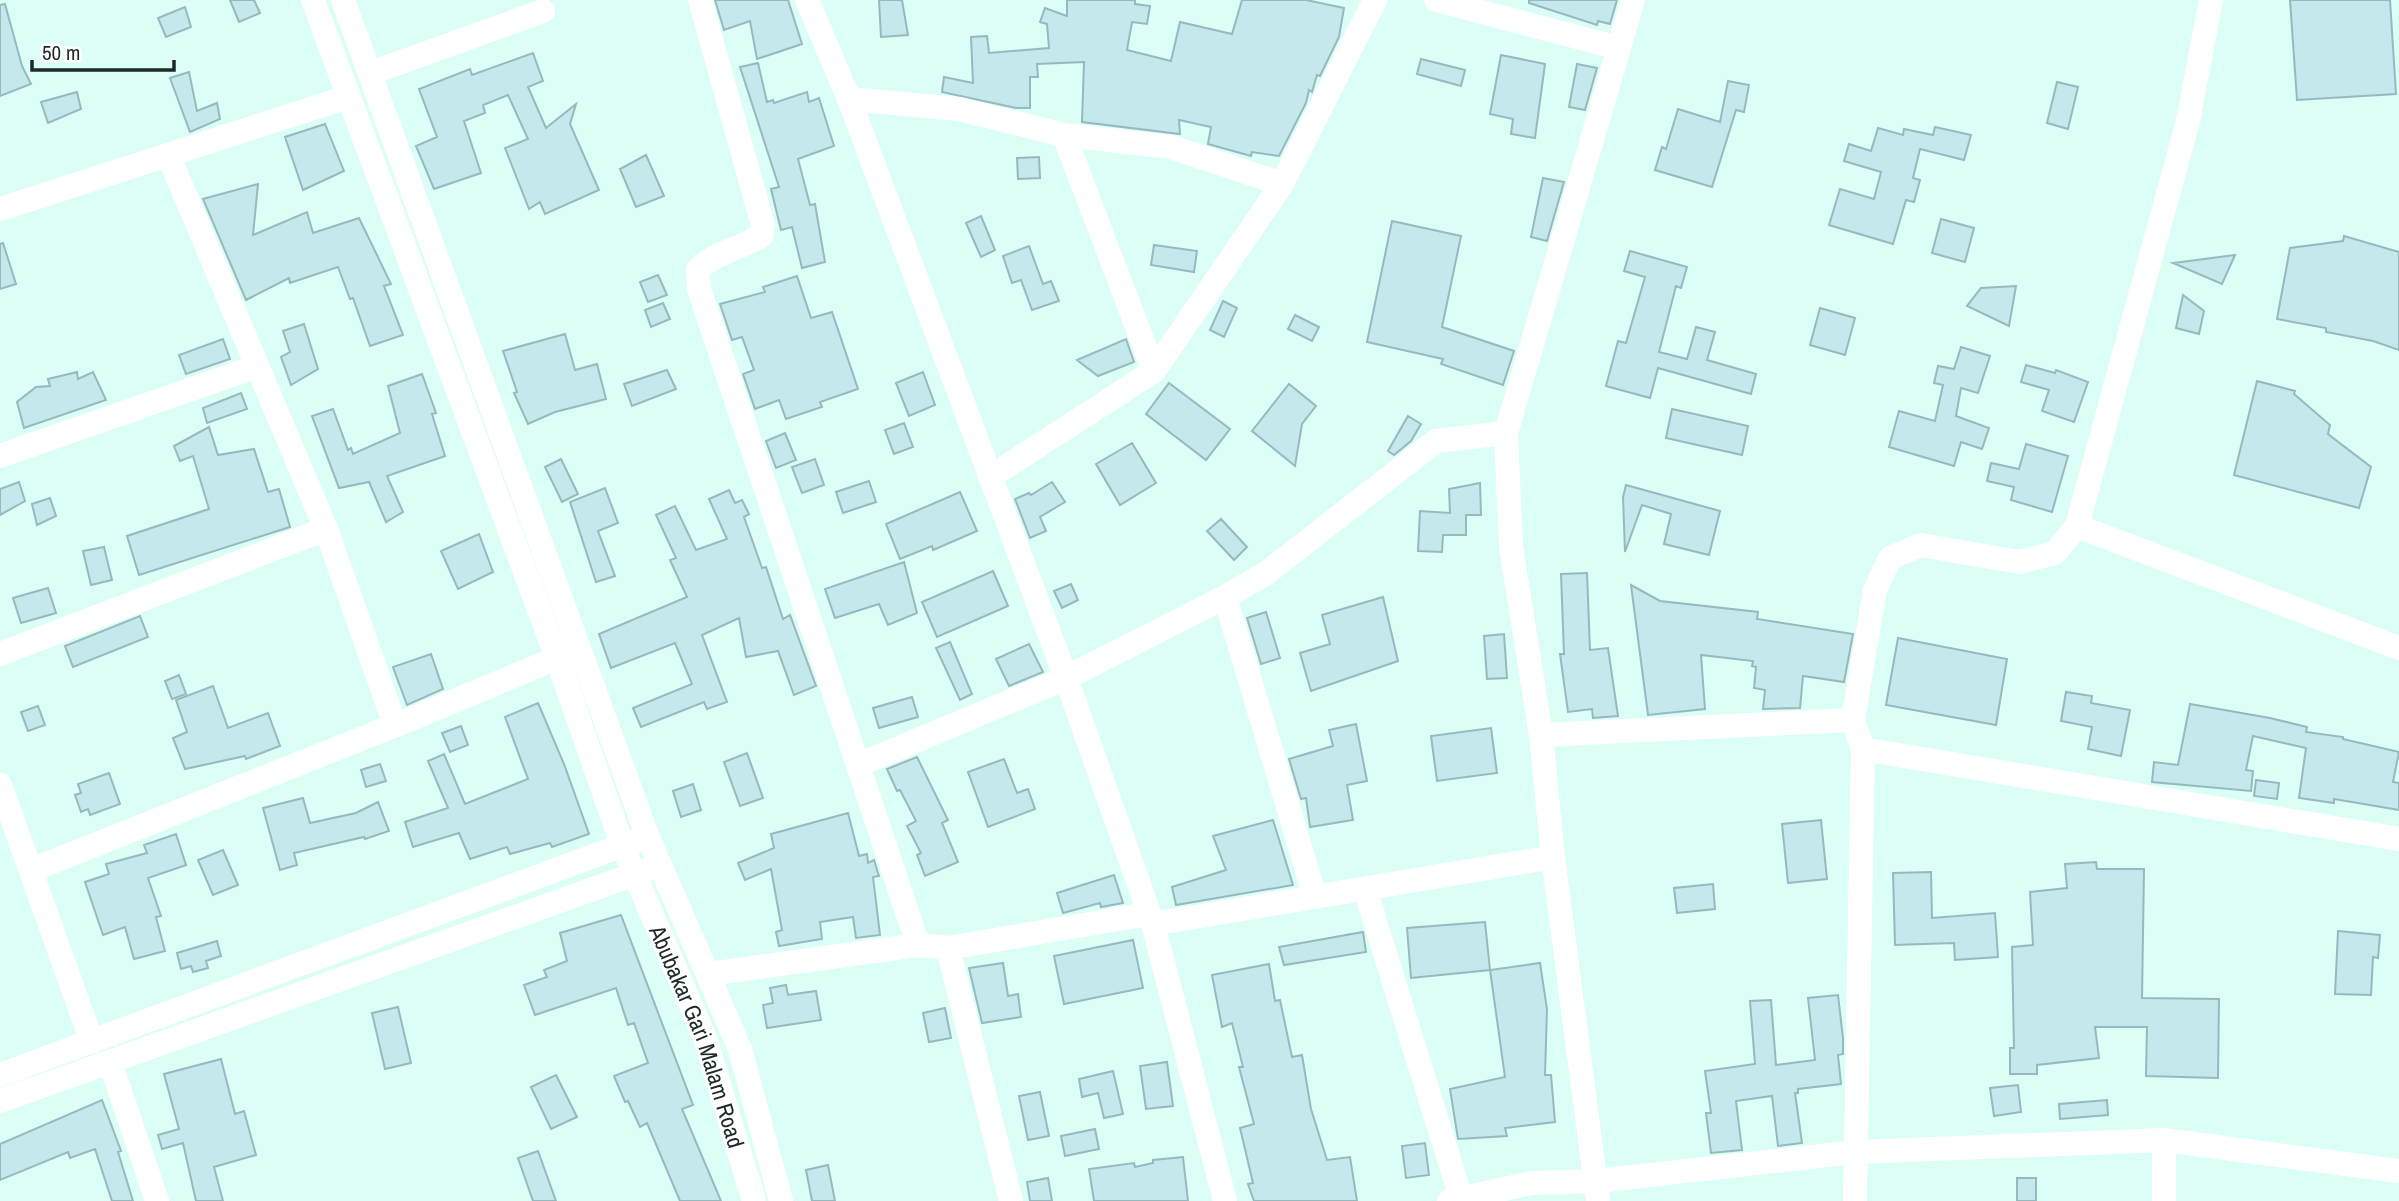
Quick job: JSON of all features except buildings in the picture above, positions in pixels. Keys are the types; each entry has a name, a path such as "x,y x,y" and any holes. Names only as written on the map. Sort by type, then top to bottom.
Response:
{"street":[{"name":"Abubakar Gari Malam Road","path":"313,0 557,657 623,847 705,1038 754,1201"},
{"path":"343,0 647,835 740,1049 781,1201"},
{"path":"700,0 763,225 761,236 708,260 698,270 699,289 918,945"},
{"path":"807,0 849,99 1066,678 1151,919 1224,1201"},
{"path":"990,477 1154,370 1282,184 1375,0"},
{"path":"1436,0 1619,48"},
{"path":"1597,1191 1553,857 1541,735 1511,547 1506,433 1633,0"},
{"path":"1855,1201 1863,749 1853,720 1875,590 1890,558 1921,545 2019,562 2055,553 2077,526 2188,121 2211,0"},
{"path":"371,73 543,10"},
{"path":"0,209 169,157 348,97"},
{"path":"849,99 959,109 1064,135 1171,147 1282,184"},
{"path":"1064,135 1154,370"},
{"path":"169,157 327,529 395,725"},
{"path":"0,456 256,367"},
{"path":"858,765 1066,678 1225,597 1265,574 1436,441 1506,433"},
{"path":"2077,526 2399,648"},
{"path":"0,654 327,529"},
{"path":"1225,597 1315,897"},
{"path":"32,870 395,725 557,657"},
{"path":"1541,735 1853,720"},
{"path":"1863,749 2399,839"},
{"path":"0,785 92,1042"},
{"path":"0,1075 623,847 647,835"},
{"path":"709,974 918,945 948,948 1315,897 1553,857"},
{"path":"0,1101 659,865"},
{"path":"1365,888 1455,1200 1534,1192 1597,1191 1856,1152 2164,1140 2399,1171"},
{"path":"948,948 1011,1201"},
{"path":"110,1062 157,1201"},
{"path":"2164,1140 2164,1201"}]}
